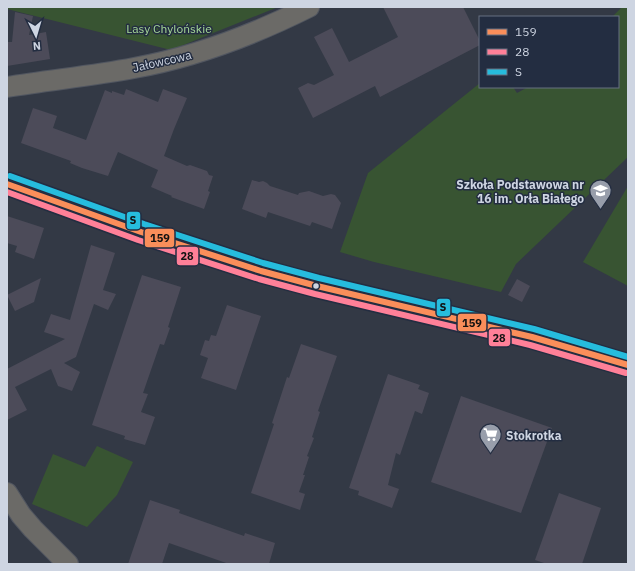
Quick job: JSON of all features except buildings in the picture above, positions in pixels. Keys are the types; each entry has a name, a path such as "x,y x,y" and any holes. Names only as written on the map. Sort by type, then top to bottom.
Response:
{"street":[{"name":"Jałowcowa","path":"7,87 97,75 165,62 213,48 253,33 309,7"},
{"path":"7,184 148,234 261,271 316,286 532,337 628,365"},
{"path":"7,493 33,529 68,564"}],"green space":[{"name":"Lasy Chylońskie","path":"7,7 278,7 171,50 7,9"},
{"path":"622,7 628,7 628,157 516,264 501,292 374,262 340,252 368,173 479,84 479,88 514,88 517,93 526,88 619,88 619,16 613,16"},
{"path":"628,186 628,286 583,262"},
{"path":"97,446 133,462 117,495 87,527 32,504 53,454 85,467"}],"transit line":[{"name":"S","path":"10,176 144,224 263,263 319,278 534,329 628,357"},
{"name":"159","path":"7,184 141,232 261,271 317,286 532,337 628,365"},
{"name":"28","path":"7,192 138,240 259,279 315,294 530,345 626,373"}],"place":[{"name":"Szkoła Podstawowa nr 16 im. Orła Białego","path":"600,210"},
{"name":"Stokrotka","path":"491,454"}]}
